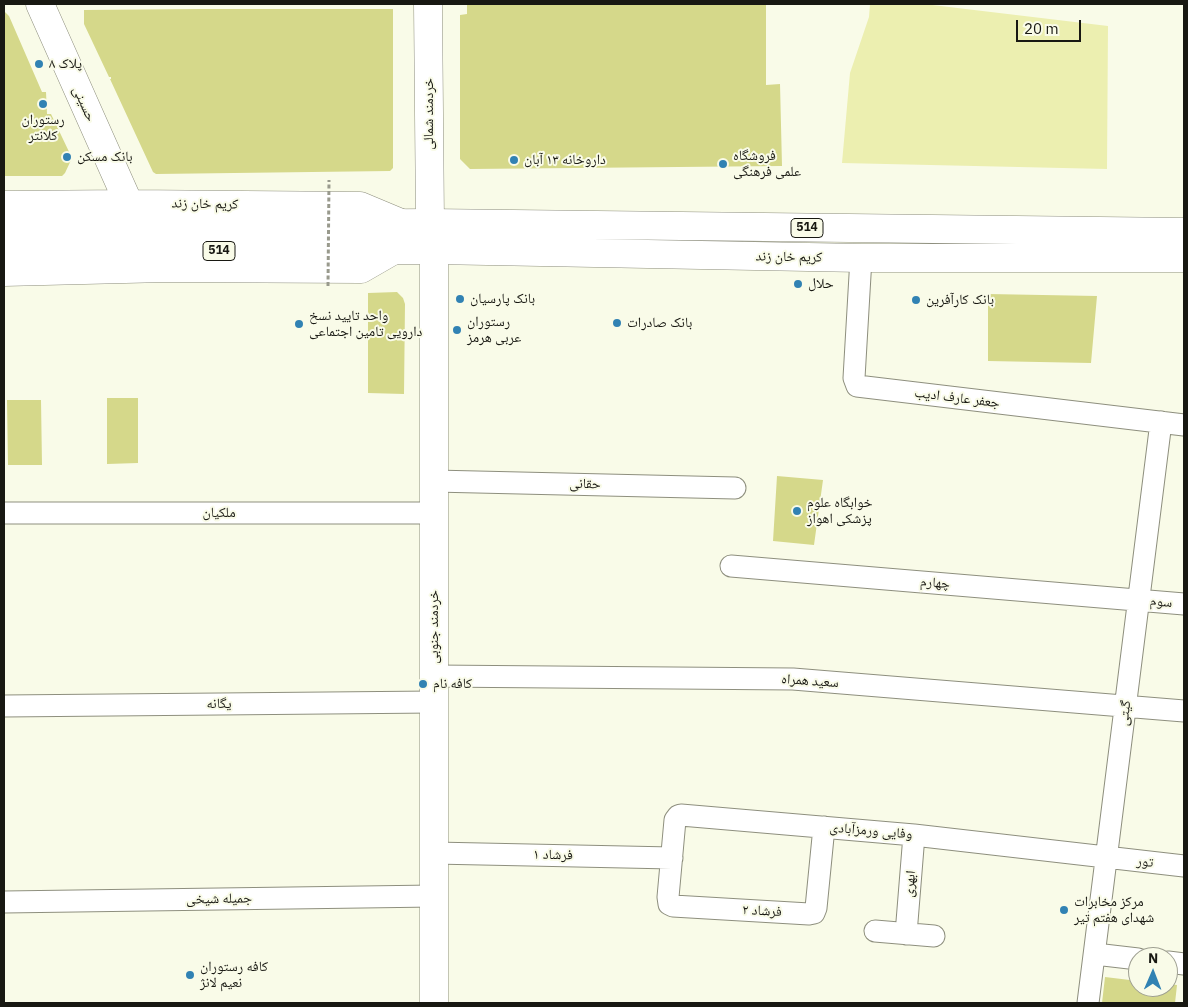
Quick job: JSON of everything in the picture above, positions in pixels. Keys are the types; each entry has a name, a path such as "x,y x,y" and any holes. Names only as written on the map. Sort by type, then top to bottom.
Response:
{"main road":[{"name":"حسینی","path":"40,4 129,204"},
{"name":"خردمند شمالی","path":"428,4 430,223"},
{"name":"کریم خان زند","path":"4,205 360,206 403,224"},
{"name":"کریم خان زند","path":"4,226 430,223 1184,232"},
{"name":"کریم خان زند","path":"4,272 165,268 361,269 394,250"},
{"name":"کریم خان زند","path":"4,252 434,250 861,258 1184,258"},
{"name":"خردمند جنوبی","path":"434,250 434,1003"}],"street":[{"name":"جعفر عارف ادیب","path":"861,258 854,378 857,386 1184,425"},
{"name":"گیتی","path":"1088,1003 1161,422"},
{"name":"حقانی","path":"434,480 736,488"},
{"name":"ملکیان","path":"4,513 434,513"},
{"name":"چهارم","path":"731,566 1138,600"},
{"name":"سوم","path":"1138,600 1184,604"},
{"name":"سعید همراه","path":"434,676 793,679 1184,711"},
{"name":"یگانه","path":"4,706 434,702"},
{"name":"وفایی ورمزآبادی","path":"672,858 676,820 681,815 914,834 1107,858"},
{"name":"فرشاد ۲","path":"672,858 668,897 669,904 672,906 814,913 824,827"},
{"name":"ابهری","path":"906,934 914,834"},
{"name":"فرشاد ۱","path":"434,853 672,858"},
{"name":"تور","path":"1107,858 1184,866"},
{"name":"جمیله شیخی","path":"4,902 434,896"},
{"path":"875,931 934,936"},
{"path":"1095,954 1128,958"}],"path":[{"path":"328,180 328,286"}],"green space":[{"path":"870,4 924,4 1108,26 1107,169 842,163 850,73 869,17"}],"building":[{"path":"766,4 766,85 780,84 782,166 470,169 460,159 460,15 467,14 467,5"},
{"path":"393,9 393,168 390,171 156,174 153,172 110,79 111,77 109,77 84,24 84,10"},
{"path":"4,11 9,16 42,92 46,92 47,114 51,114 72,158 62,176 4,176"},
{"path":"397,292 403,298 405,304 404,394 368,393 368,293"},
{"path":"988,294 1097,296 1091,363 988,361"},
{"path":"107,398 138,398 138,463 107,464"},
{"path":"7,400 41,400 42,465 8,465"},
{"name":"خوابگاه علوم پزشکی اهواز","path":"777,476 823,480 814,545 773,541"},
{"path":"1105,977 1128,980 1128,997 1176,997 1175,1003 1102,1003"}],"place":[{"name":"پلاک ۸","path":"39,64"},
{"name":"رستوران کلانتر","path":"43,104"},
{"name":"بانک مسکن","path":"67,157"},
{"name":"داروخانه ۱۳ آبان","path":"514,160"},
{"name":"فروشگاه علمی فرهنگی","path":"723,164"},
{"name":"حلال","path":"798,284"},
{"name":"بانک پارسیان","path":"460,299"},
{"name":"بانک کارآفرین","path":"916,300"},
{"name":"بانک صادرات","path":"617,323"},
{"name":"واحد تایید نسخ دارویی تامین اجتماعی","path":"299,324"},
{"name":"رستوران عربی هرمز","path":"457,330"},
{"name":"خوابگاه علوم پزشکی اهواز","path":"797,511"},
{"name":"کافه نام","path":"423,684"},
{"name":"مرکز مخابرات شهدای هفتم تیر","path":"1064,910"},
{"name":"کافه رستوران نعیم لانژ","path":"190,975"}]}
